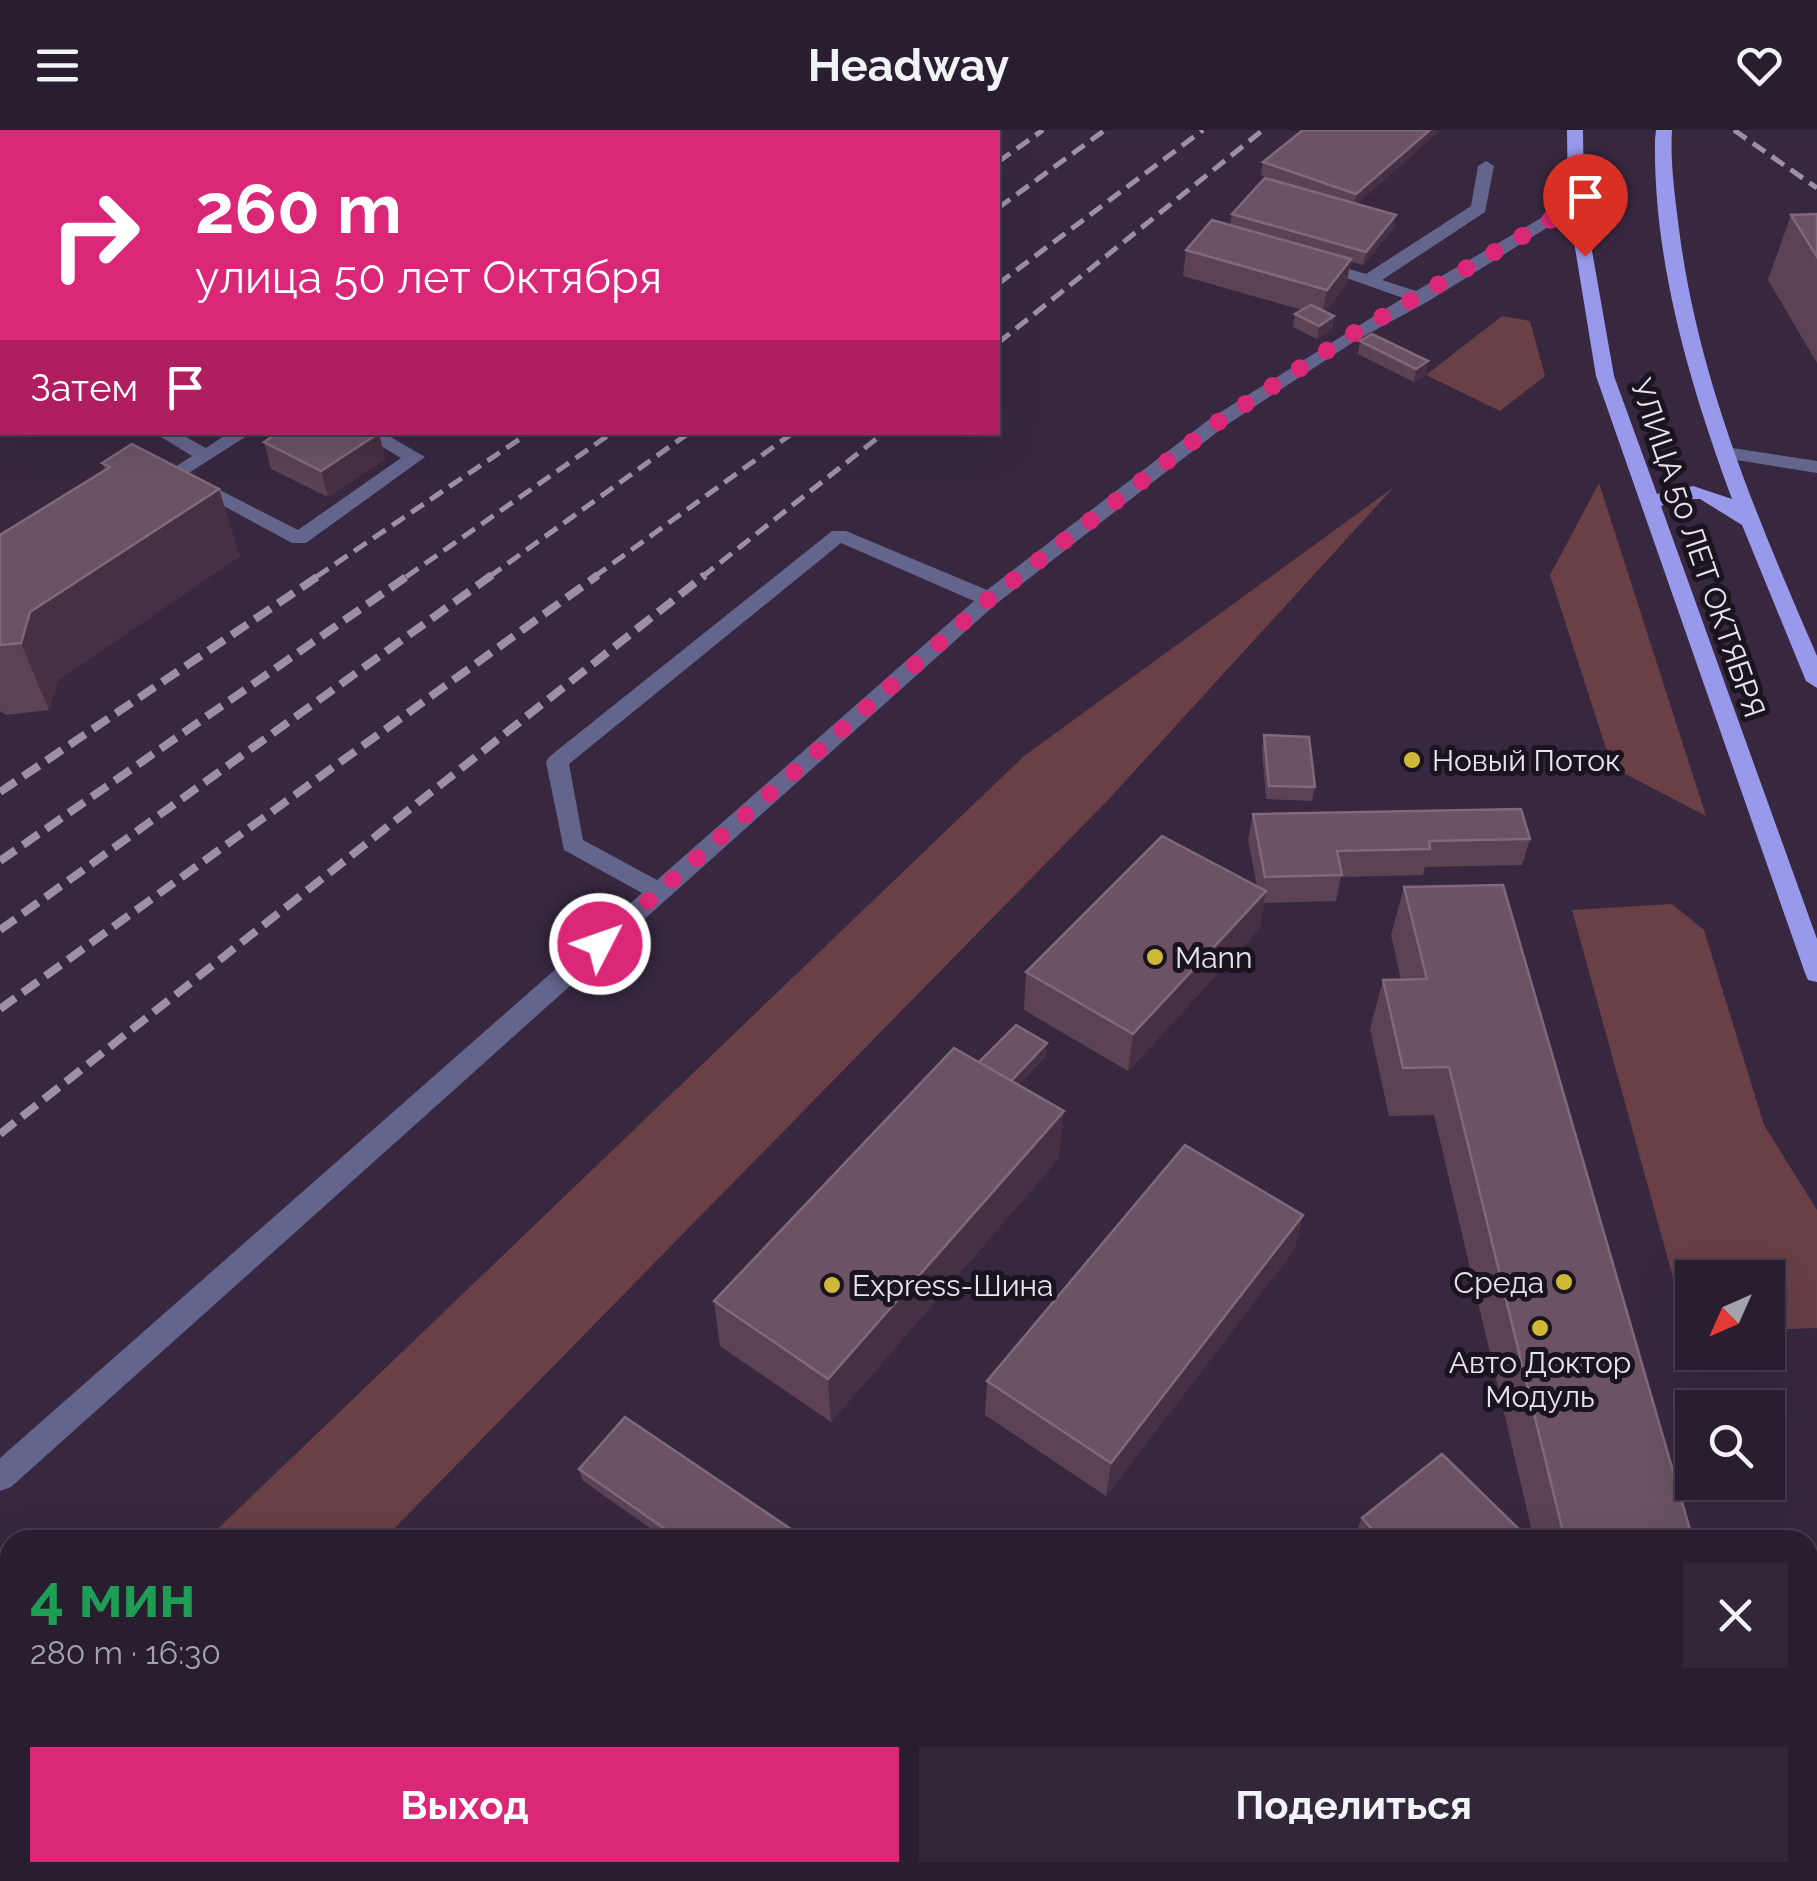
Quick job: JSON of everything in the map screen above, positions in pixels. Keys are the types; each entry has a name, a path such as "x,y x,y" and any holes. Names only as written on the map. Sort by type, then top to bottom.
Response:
{"main road":[{"name":"УЛИЦА 50 ЛЕТ ОКТЯБРЯ","path":"1576,130 1576,205 1605,376 1817,973"},
{"name":"УЛИЦА 50 ЛЕТ ОКТЯБРЯ","path":"1664,130 1672,262 1697,364 1749,521 1817,681"},
{"path":"1652,503 1673,493 1718,496 1749,521"}],"lane":[{"path":"1368,281 1478,208 1486,166"},
{"path":"0,1478 989,599 1218,422 1349,336 1421,298 1576,205"},
{"path":"1302,259 1421,298"},
{"path":"168,435 206,456"},
{"path":"134,501 239,435"},
{"path":"176,475 299,539 415,457 372,435"},
{"path":"1725,453 1817,467"},
{"path":"659,892 572,844 557,762 839,535 989,599"}],"shaded area":[{"path":"1502,316 1530,321 1545,376 1500,411 1426,375"},
{"path":"1599,483 1706,816 1612,767 1550,575"},
{"path":"1394,487 1108,800 393,1530 216,1530 1024,756"},
{"path":"1672,904 1704,930 1764,1125 1817,1210 1817,1328 1785,1329 1785,1260 1675,1260 1675,1285 1572,910"}],"building":[{"path":"1303,130 1430,130 1356,194 1263,162"},
{"path":"1265,178 1396,215 1366,252 1232,214"},
{"path":"1817,214 1817,257 1791,215"},
{"path":"1212,220 1351,259 1327,290 1186,250"},
{"path":"1311,305 1334,316 1319,326 1295,314"},
{"path":"1372,334 1428,361 1416,369 1360,341"},
{"path":"274,435 376,435 321,471 264,442"},
{"path":"132,444 219,489 30,612 21,643 0,645 0,535 110,467 102,463"},
{"path":"1264,735 1309,737 1315,787 1269,786"},
{"path":"1521,809 1530,839 1429,841 1430,849 1337,851 1342,875 1265,877 1253,814"},
{"name":"Mann","path":"1162,836 1266,891 1133,1034 1026,972"},
{"name":"Авто Доктор Модуль","path":"1503,885 1675,1478 1675,1500 1681,1500 1690,1530 1563,1530 1449,1067 1403,1068 1383,980 1427,979 1404,887"},
{"path":"1016,1025 1047,1043 1011,1081 979,1062"},
{"path":"954,1048 1064,1111 828,1379 714,1301"},
{"path":"1185,1145 1303,1215 1111,1463 987,1381"},
{"path":"625,1417 792,1530 667,1530 579,1469"},
{"path":"1442,1454 1520,1530 1373,1530 1362,1518"}],"railway":[{"path":"1000,161 1043,130"},
{"path":"1000,207 1105,130"},
{"path":"1000,282 1203,130"},
{"path":"1000,341 1263,130"},
{"path":"1734,130 1817,188"},
{"path":"316,577 526,435"},
{"path":"406,577 609,435"},
{"path":"489,577 686,435"},
{"path":"594,577 790,435"},
{"path":"702,577 881,435"},
{"path":"0,792 320,575"},
{"path":"0,861 409,575"},
{"path":"0,930 492,575"},
{"path":"0,1009 598,575"},
{"path":"0,1134 705,575"}],"place":[{"name":"Новый Поток","path":"1412,760"},
{"name":"Mann","path":"1155,957"},
{"name":"Среда","path":"1564,1282"},
{"name":"Express-Шина","path":"832,1285"},
{"name":"Авто Доктор Модуль","path":"1540,1328"}],"route":[{"path":"600,944 989,599 1218,422 1349,336 1421,298 1576,205 1585,256"}]}
